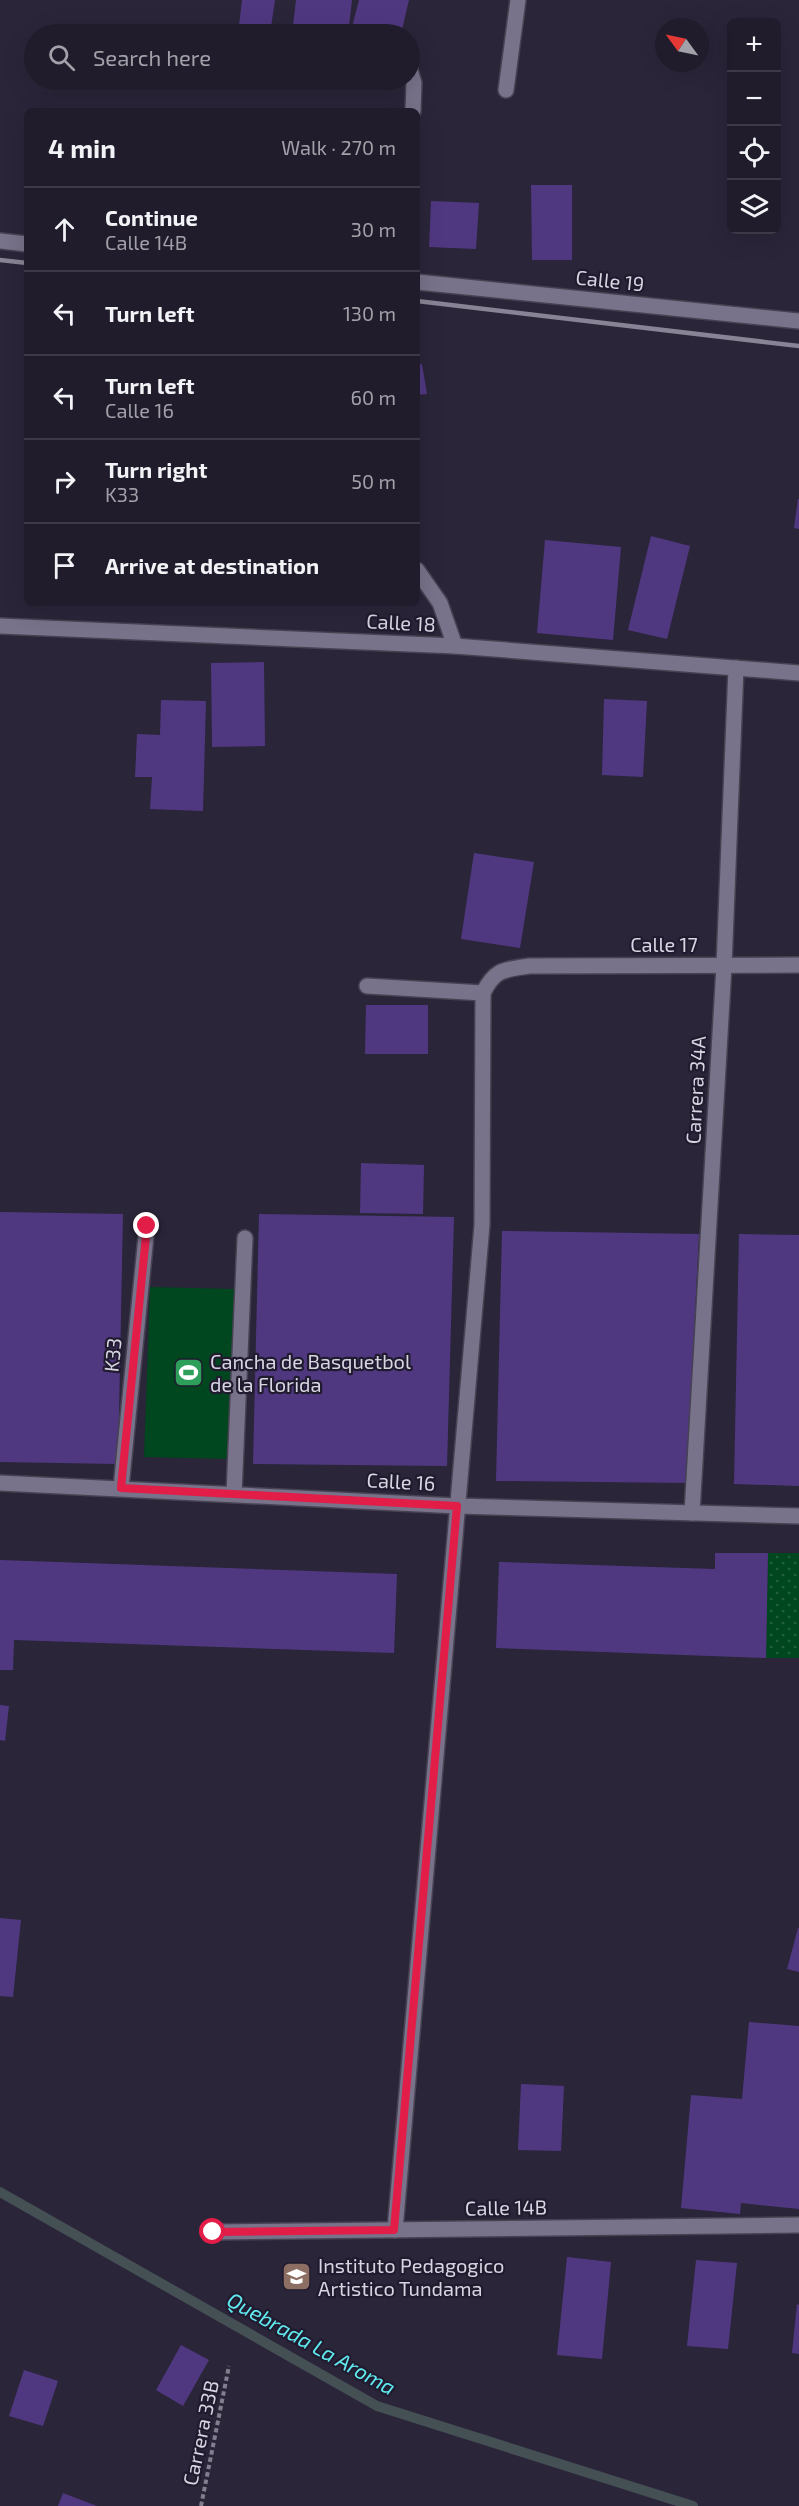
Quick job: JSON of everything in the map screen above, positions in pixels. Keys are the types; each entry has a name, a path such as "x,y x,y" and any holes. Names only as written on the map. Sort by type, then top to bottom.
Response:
{"street":[{"path":"506,90 518,0"},
{"path":"414,90 414,108"},
{"path":"0,241 24,244"},
{"name":"Calle 19","path":"420,282 799,321"},
{"path":"420,574 440,603 455,646"},
{"name":"Calle 18","path":"0,626 455,646 799,673"},
{"name":"Carrera 34A","path":"692,1513 724,966 736,668"},
{"name":"Calle 17","path":"483,993 492,976 502,970 529,966 799,965"},
{"path":"367,986 483,993 482,1225 394,2230"},
{"name":"K33","path":"121,1488 147,1226"},
{"path":"234,1494 245,1238"},
{"name":"Calle 16","path":"0,1483 457,1506 799,1516"},
{"name":"Calle 14B","path":"213,2232 799,2225"}],"path":[{"name":"Carrera 33B","path":"201,2506 230,2366"}],"green space":[{"name":"Cancha de Basquetbol de la Florida","path":"150,1287 234,1289 229,1459 144,1457"},
{"path":"768,1553 799,1553 799,1658 766,1658"}],"building":[{"path":"242,0 275,0 271,24 239,24"},
{"path":"296,0 352,0 349,24 293,24"},
{"path":"359,0 409,0 403,24 353,24"},
{"path":"531,185 572,185 572,260 532,260"},
{"path":"431,201 479,203 476,249 429,247"},
{"path":"420,364 422,364 427,394 420,395"},
{"path":"799,499 799,529 794,528"},
{"path":"651,536 690,546 667,639 628,630"},
{"path":"545,540 621,547 613,640 537,633"},
{"path":"264,662 265,746 212,747 211,663"},
{"path":"604,699 647,701 643,777 602,775"},
{"path":"161,700 206,701 203,811 150,809 152,777 135,777 137,734 160,735"},
{"path":"474,853 534,862 520,948 461,939"},
{"path":"366,1005 428,1005 428,1054 365,1054"},
{"path":"361,1163 424,1165 423,1214 360,1213"},
{"path":"0,1212 123,1214 118,1464 0,1462"},
{"path":"259,1214 454,1217 447,1466 253,1464"},
{"path":"502,1231 699,1234 690,1483 496,1481"},
{"path":"739,1234 799,1235 799,1486 734,1484"},
{"path":"715,1553 768,1553 766,1658 496,1648 499,1562 715,1569"},
{"path":"0,1560 397,1574 394,1653 14,1640 13,1670 0,1670"},
{"path":"0,1705 9,1706 5,1741 0,1740"},
{"path":"0,1918 21,1920 13,1997 0,1996"},
{"path":"799,1928 799,1972 787,1969"},
{"path":"749,2022 799,2026 799,2209 741,2203 740,2214 681,2208 691,2095 742,2099"},
{"path":"521,2084 564,2086 561,2151 518,2150"},
{"path":"567,2257 611,2262 602,2359 557,2355"},
{"path":"696,2260 737,2263 728,2349 687,2346"},
{"path":"797,2304 799,2305 799,2354 792,2353"},
{"path":"181,2345 209,2360 183,2406 156,2390"},
{"path":"24,2370 58,2381 43,2426 9,2416"},
{"path":"63,2493 97,2506 58,2506"}],"waterway":[{"name":"Quebrada La Aroma","path":"0,2192 377,2406 693,2506"}],"railway":[{"path":"0,260 24,263"},
{"path":"420,301 799,346"}],"place":[{"name":"Cancha de Basquetbol de la Florida","path":"189,1373"},
{"name":"Instituto Pedagogico Artistico Tundama","path":"297,2277"}],"route":[{"path":"147,1226 121,1488 457,1506 394,2230 213,2232"}]}
